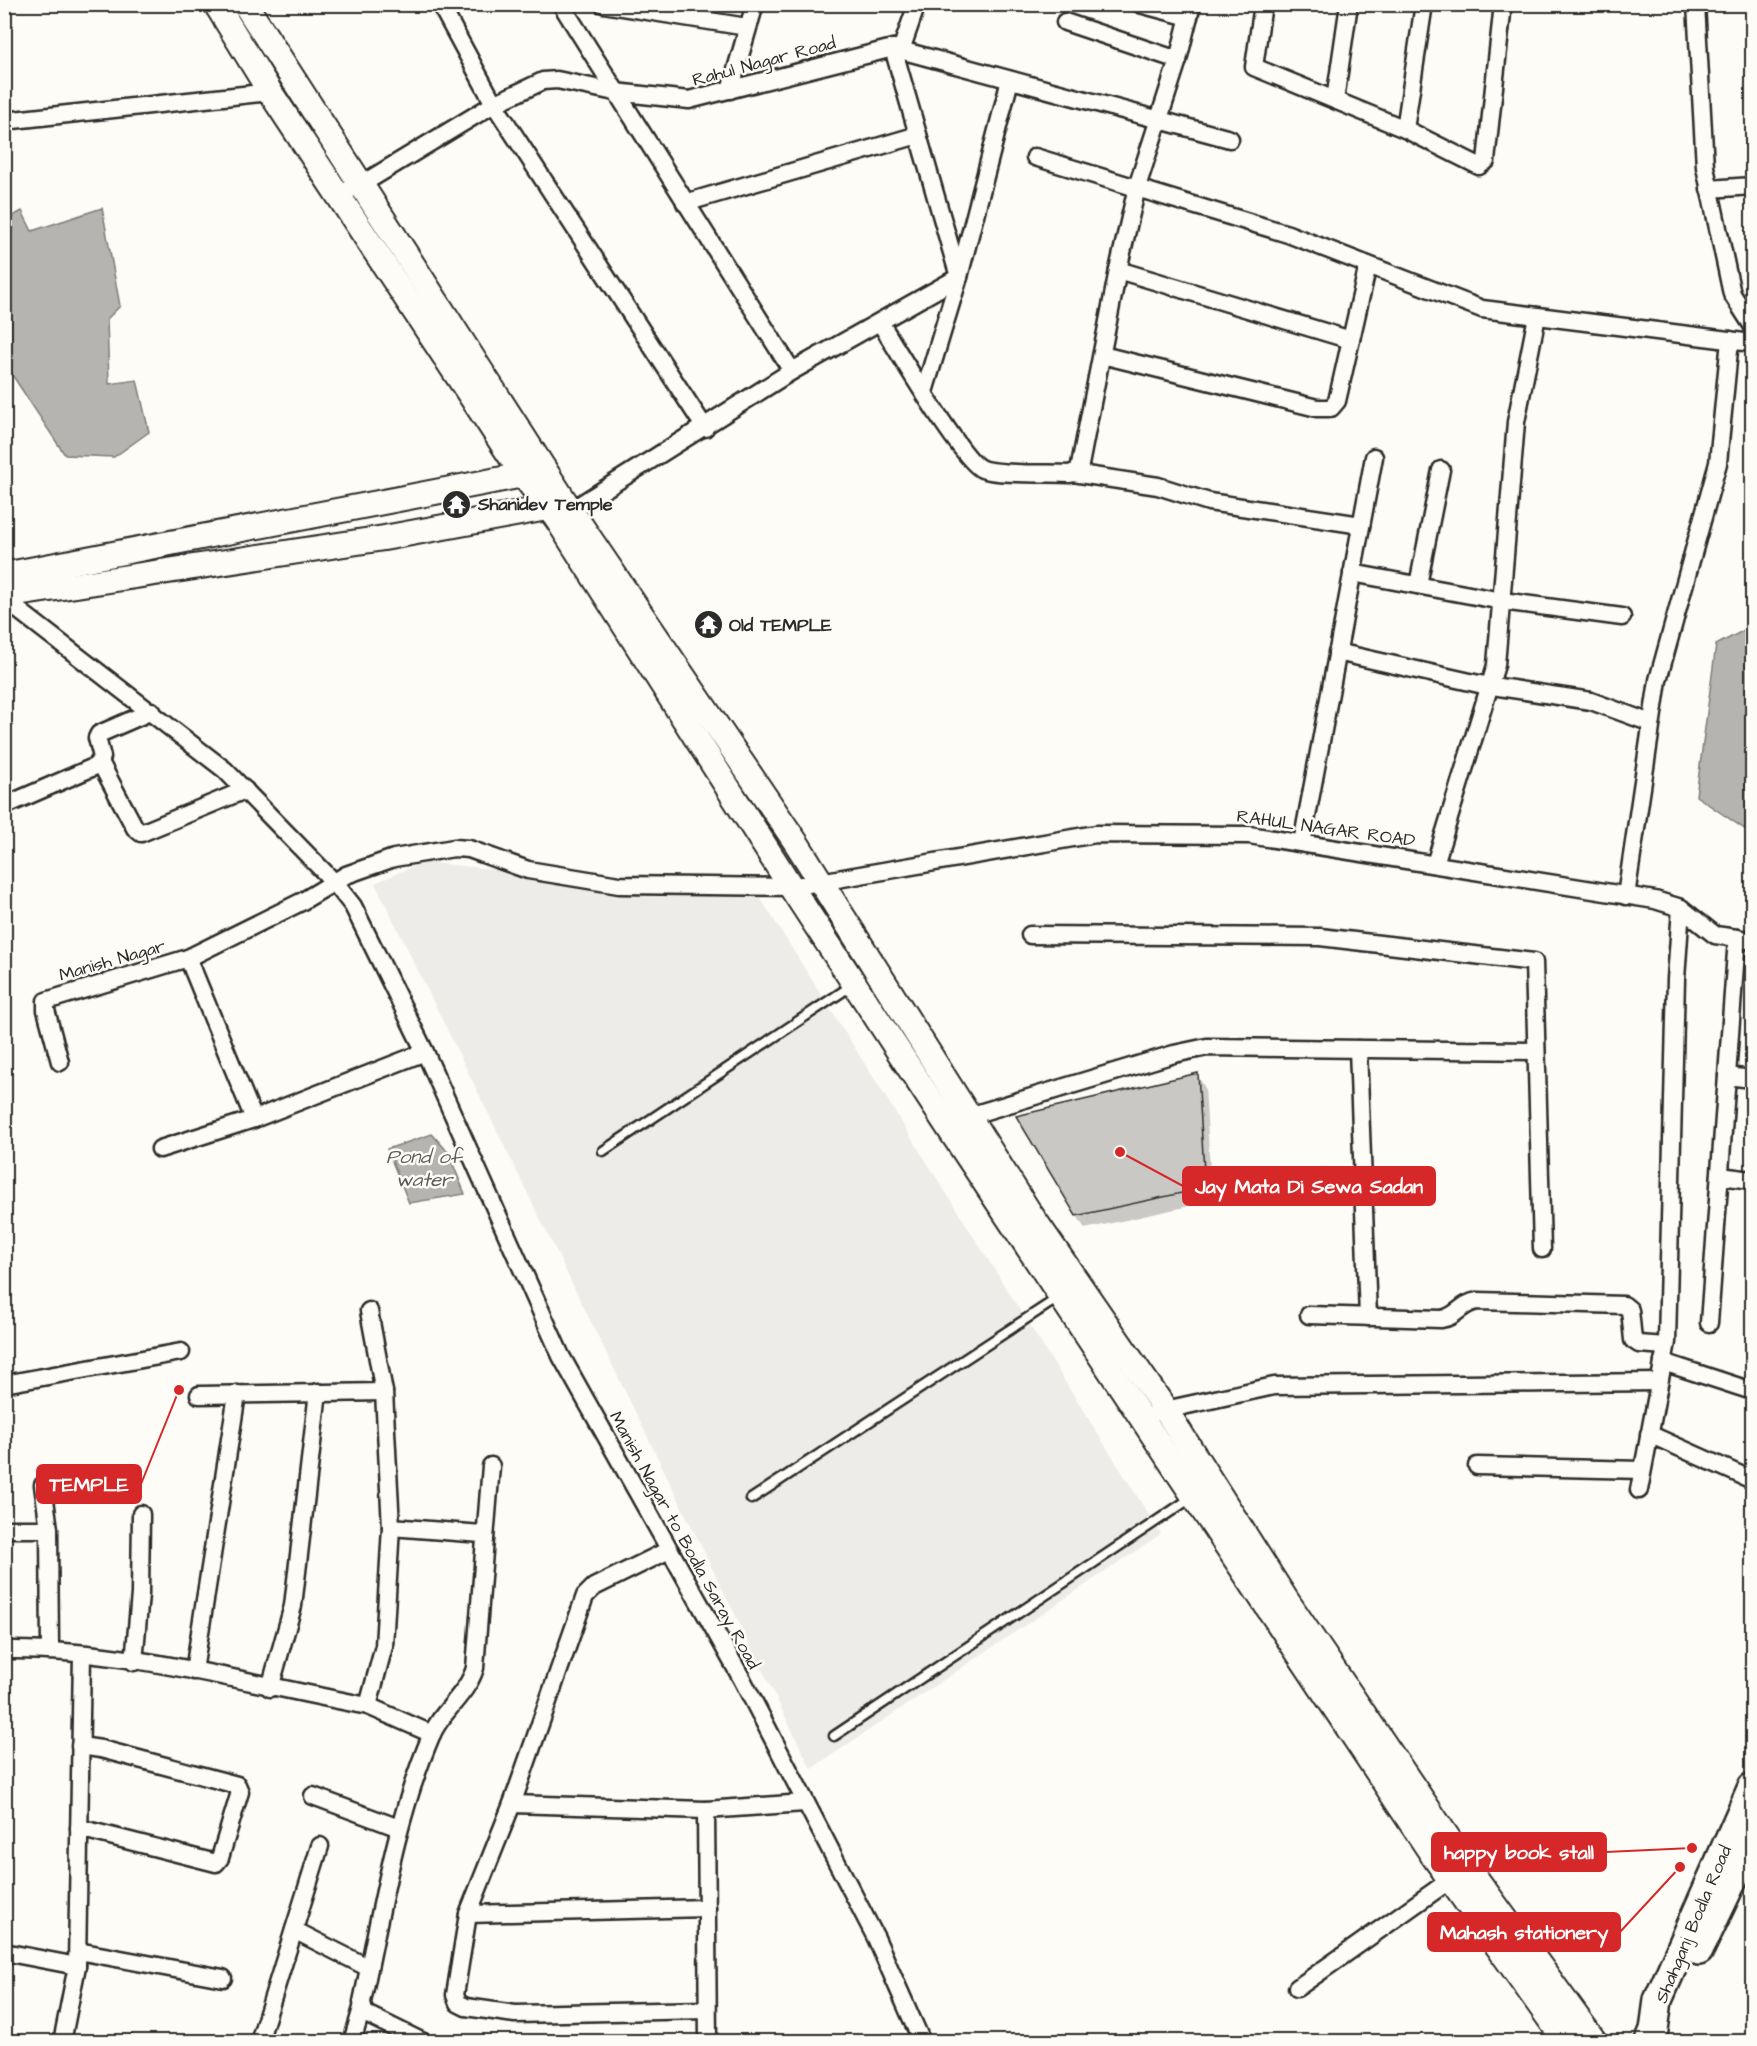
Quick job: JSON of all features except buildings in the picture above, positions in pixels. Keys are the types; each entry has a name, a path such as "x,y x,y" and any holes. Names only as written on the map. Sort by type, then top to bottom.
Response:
{"main road":[{"path":"216,4 270,92 523,475 558,513 819,880 1029,1212 1165,1409 1285,1598 1467,1866 1595,2042"},
{"path":"245,4 362,184 558,513 791,887 1450,1880 1566,2042"},
{"path":"4,575 523,475"},
{"path":"4,597 558,513"},
{"name":"Shahganj Bodla Road","path":"1652,2036 1658,2000 1752,1787"},
{"name":"Shahganj Bodla Road","path":"1652,2036 1671,2010 1752,1840"}],"street":[{"path":"440,4 494,104 705,428"},
{"path":"561,4 792,371"},
{"path":"603,4 747,27"},
{"path":"730,90 755,4"},
{"path":"917,4 897,49 918,135 959,277"},
{"path":"1073,473 1081,467 1118,270 1137,187 1156,121 1178,60 1191,10 1140,4"},
{"path":"1263,4 1254,67 1404,129 1476,165 1481,165 1486,161 1503,4"},
{"path":"1335,99 1349,4"},
{"path":"1404,129 1424,4"},
{"path":"1696,4 1705,167 1732,294 1752,325"},
{"path":"1065,22 1178,60"},
{"name":"Rahul Nagar Road","path":"338,195 362,184 494,104 530,86 557,80 615,92 689,100 897,49 1156,121 1230,139"},
{"path":"924,393 959,277 1010,80"},
{"path":"4,121 270,92"},
{"path":"685,203 918,135"},
{"path":"1035,157 1288,234 1482,309 1752,343"},
{"path":"1710,189 1752,186"},
{"path":"1102,356 1324,410 1334,406 1337,401 1368,266"},
{"path":"1118,270 1351,340"},
{"path":"558,513 705,428 792,371 959,277"},
{"path":"1435,864 1491,687 1499,644 1516,422 1537,316"},
{"path":"880,322 924,393 971,461 979,468 988,471 1073,473 1158,486 1209,502 1361,525"},
{"path":"1626,896 1658,680 1718,463 1730,340"},
{"path":"1302,843 1374,457"},
{"path":"1418,585 1441,470"},
{"path":"1352,573 1502,601 1622,617"},
{"name":"Manish Nagar to Bodla Saray Road","path":"4,597 225,770 340,878 424,1052 561,1356 742,1679 804,1803 876,1938 922,2042"},
{"path":"1337,652 1491,687 1591,701 1652,723"},
{"path":"152,711 99,734 97,738 102,757 100,762 135,828 141,833 245,790"},
{"path":"4,806 100,762"},
{"name":"RAHUL NAGAR ROAD","path":"188,958 301,902 340,878 394,858 454,848 469,849 528,870 619,885 791,887 819,880 1096,834 1249,834 1435,864 1655,900 1681,908 1715,935 1745,939"},
{"path":"1639,1490 1665,1354 1676,979 1681,908"},
{"path":"1030,936 1320,937 1533,962 1542,1249"},
{"path":"1709,1323 1727,1076 1745,939"},
{"name":"Manish Nagar","path":"60,1062 46,1010 46,1001 188,958 254,1119"},
{"path":"969,1116 1192,1049 1207,1047 1536,1052"},
{"path":"1358,1049 1368,1317"},
{"path":"160,1149 254,1119 424,1052"},
{"path":"1727,1076 1752,1080"},
{"path":"1720,1176 1752,1180"},
{"path":"1309,1315 1448,1318 1466,1303 1478,1301 1624,1305 1630,1310 1633,1340 1752,1391"},
{"path":"368,1706 384,1646 390,1527 384,1392 369,1311"},
{"path":"4,1383 181,1352"},
{"path":"1142,1418 1165,1409 1274,1386 1659,1382"},
{"path":"270,1688 293,1606 318,1392"},
{"path":"199,1395 384,1392"},
{"path":"194,1671 237,1394"},
{"path":"1649,1434 1752,1480"},
{"path":"352,2042 362,2008 399,1827 432,1734 470,1684 475,1668 490,1466"},
{"path":"1477,1466 1642,1470"},
{"path":"43,1485 49,1529 50,1649"},
{"path":"134,1662 140,1593 141,1514"},
{"path":"390,1527 482,1534 485,1539"},
{"path":"4,1528 49,1529"},
{"path":"669,1550 594,1587 585,1596 512,1804 468,1914 455,1995 458,2003 466,2007 515,2014 707,2010"},
{"path":"4,1650 50,1649 194,1671 368,1706 432,1734"},
{"path":"62,2042 77,1959 82,1654"},
{"path":"79,1828 216,1863 220,1858 240,1792 237,1785 101,1749 80,1746"},
{"path":"313,1796 399,1827"},
{"path":"512,1804 706,1810 804,1803"},
{"path":"706,1810 708,2042"},
{"path":"259,2042 320,1846"},
{"path":"1298,1988 1450,1880"},
{"path":"468,1914 707,1908"},
{"path":"294,1930 369,1968"},
{"path":"4,1952 223,1978"},
{"path":"362,2008 364,2013 423,2042"}],"lane":[{"path":"603,1150 854,984"},
{"path":"751,1499 1061,1296"},
{"path":"834,1736 1194,1496"}],"shaded area":[{"path":"423,862 759,896 1161,1534 811,1769 375,883"}],"water":[{"path":"102,208 120,306 107,319 109,384 137,380 149,432 114,457 65,455 5,364 5,220 22,211 32,231"},
{"path":"1752,626 1752,834 1696,796 1716,645"},
{"name":"Pond of water","path":"432,1134 448,1152 465,1194 409,1203 387,1149"}],"place":[{"name":"Shanidev Temple","path":"457,504"},
{"name":"Old TEMPLE","path":"708,625"},
{"name":"Jay Mata Di Sewa Sadan","path":"1120,1152"},
{"name":"TEMPLE","path":"179,1390"},
{"name":"happy book stall","path":"1692,1848"},
{"name":"Mahash stationery","path":"1680,1867"}]}
